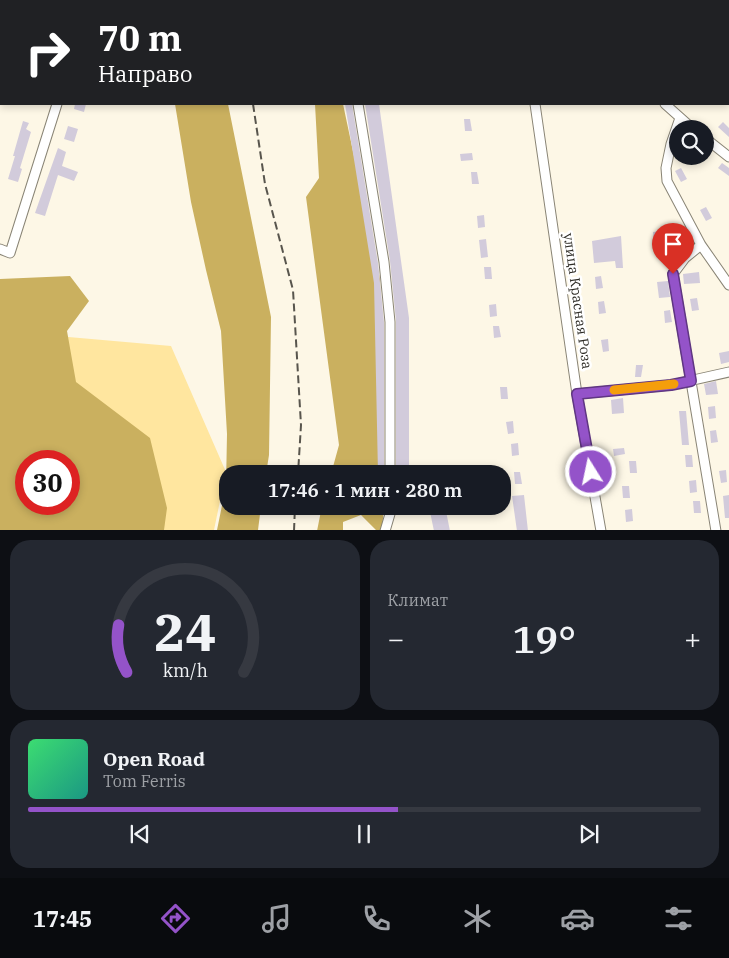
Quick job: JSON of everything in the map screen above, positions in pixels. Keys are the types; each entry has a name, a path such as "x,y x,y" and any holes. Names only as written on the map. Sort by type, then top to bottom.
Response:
{"street":[{"path":"0,250 10,253 57,105"},
{"path":"358,105 384,262 389,313 390,465"},
{"name":"улица Красная Роза","path":"535,105 577,394 601,530"},
{"path":"665,105 682,120"},
{"path":"680,118 670,144 666,168 667,181 701,245 729,285"},
{"path":"714,145 729,157"},
{"path":"701,245 685,258 673,274 716,530"},
{"path":"577,394 671,385 729,372"},
{"path":"385,530 390,515"}],"shaded area":[{"path":"175,105 228,105 271,317 267,465 226,465 227,434 221,331 191,202"},
{"path":"315,105 343,105 380,279 384,465 333,465 339,445 306,197 319,178"},
{"path":"70,276 89,301 67,331 76,382 150,438 167,508 164,530 0,530 0,279"},
{"path":"0,331 171,346 223,465 219,465 219,506 214,530 0,530"},
{"path":"220,515 260,515 258,530 217,530"},
{"path":"320,515 361,515 343,522 343,530 317,530"},
{"path":"361,515 383,515 382,530 376,530"}],"building":[{"path":"75,105 86,105 84,112 74,109"},
{"path":"345,105 352,105 378,263 384,322 384,465 378,465 374,283"},
{"path":"365,105 379,105 409,318 409,465 396,465 396,321 390,261"},
{"path":"464,119 470,119 472,131 465,131"},
{"path":"23,121 29,123 26,129 31,132 20,168 22,169 18,182 8,179"},
{"path":"723,122 729,128 729,137 718,127"},
{"path":"68,126 78,129 74,142 64,139"},
{"path":"58,148 66,152 62,166 78,172 74,181 58,175 45,216 35,213"},
{"path":"472,153 473,160 461,161 460,154"},
{"path":"722,163 729,168 729,176 718,168"},
{"path":"681,168 687,179 681,182 675,171"},
{"path":"471,172 477,172 479,184 472,184"},
{"path":"706,207 712,218 706,221 700,210"},
{"path":"484,215 485,227 478,228 477,216"},
{"path":"669,230 670,241 654,243 653,232"},
{"path":"621,236 623,268 616,268 615,261 594,263 592,241"},
{"path":"486,239 488,257 481,258 479,240"},
{"path":"484,267 491,267 492,279 485,279"},
{"path":"699,272 700,283 684,284 683,274"},
{"path":"601,276 603,288 596,289 595,277"},
{"path":"668,281 670,297 659,298 657,282"},
{"path":"697,298 699,310 692,311 690,299"},
{"path":"604,301 606,313 599,314 598,302"},
{"path":"496,304 497,316 490,317 489,305"},
{"path":"670,310 672,322 665,323 664,311"},
{"path":"493,326 499,326 501,337 494,338"},
{"path":"608,339 609,351 603,352 601,340"},
{"path":"729,351 729,362 721,364 719,353"},
{"path":"636,365 643,365 641,377 635,377"},
{"path":"716,381 718,394 706,395 704,384"},
{"path":"500,387 507,387 508,399 501,399"},
{"path":"623,398 624,413 612,414 611,400"},
{"path":"715,406 716,418 709,419 708,407"},
{"path":"679,411 686,411 689,445 682,445"},
{"path":"513,421 514,433 508,434 506,422"},
{"path":"716,430 718,442 711,443 710,431"},
{"path":"518,443 519,455 512,456 511,444"},
{"path":"624,448 625,454 614,456 613,449"},
{"path":"685,455 692,455 693,467 686,467"},
{"path":"629,461 636,461 637,473 630,473"},
{"path":"726,470 727,482 721,483 719,471"},
{"path":"514,472 520,472 522,484 515,484"},
{"path":"696,480 697,492 690,493 689,481"},
{"path":"622,486 629,486 630,498 623,498"},
{"path":"524,495 528,530 517,530 512,496"},
{"path":"729,495 729,518 725,518 723,496"},
{"path":"693,501 700,501 701,513 694,513"},
{"path":"632,509 633,521 626,522 625,510"},
{"path":"431,515 447,515 450,530 434,530"}],"railway":[{"path":"253,105 265,184 293,290 301,425 299,465"},
{"path":"294,530 295,515"}],"slow traffic":[{"path":"614,390 674,384"}],"route":[{"path":"591,472 577,394 671,385 691,381 673,274"}]}
